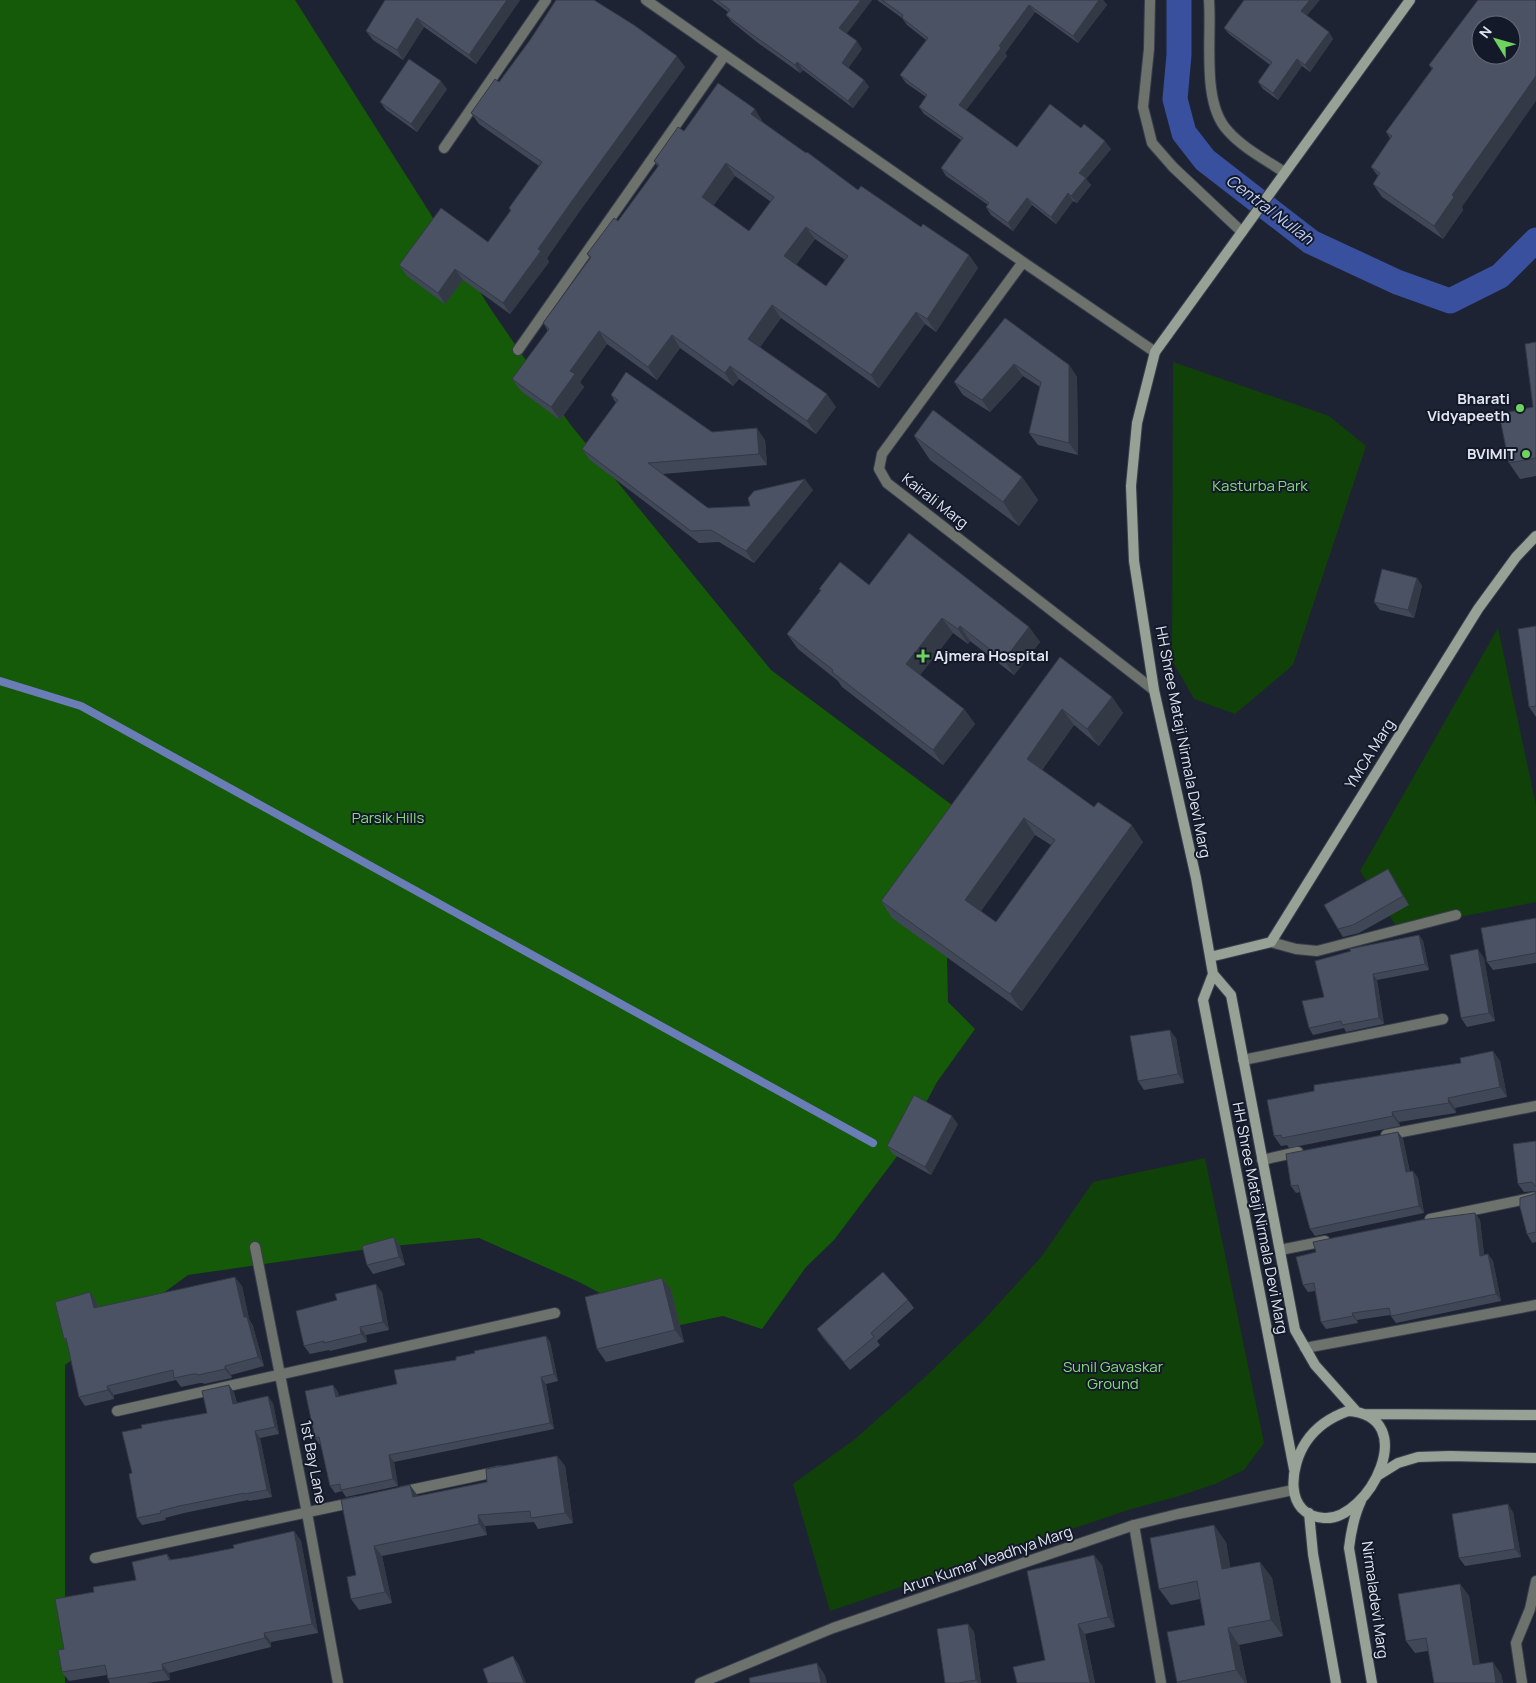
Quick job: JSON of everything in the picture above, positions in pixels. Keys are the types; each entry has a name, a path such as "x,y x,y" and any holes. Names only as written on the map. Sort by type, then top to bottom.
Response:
{"main road":[{"name":"HH Shree Mataji Nirmala Devi Marg","path":"1359,1412 1315,1365 1295,1330 1231,995 1214,974 1194,869 1154,690 1134,561 1131,486 1137,423 1155,352 1410,0"},
{"name":"YMCA Marg","path":"1270,942 1478,609 1516,557 1536,536"},
{"path":"1210,957 1270,942"},
{"name":"HH Shree Mataji Nirmala Devi Marg","path":"1214,974 1202,1000 1294,1469"},
{"path":"1359,1412 1376,1422 1384,1436 1384,1456 1377,1476 1365,1494 1350,1508 1330,1518 1309,1513 1299,1503 1293,1490 1294,1469 1306,1441 1321,1426 1338,1414 1348,1411 1536,1414"},
{"path":"1377,1476 1398,1463 1418,1457 1536,1458"},
{"name":"Nirmaladevi Marg","path":"1365,1494 1356,1512 1349,1548 1372,1683"},
{"path":"1309,1513 1313,1554 1336,1683"}],"street":[{"path":"444,148 546,0"},
{"path":"646,0 1155,352"},
{"path":"1150,0 1149,49 1143,107 1152,143 1173,167 1242,232"},
{"path":"1209,0 1211,95 1216,114 1227,131 1281,177"},
{"path":"518,350 725,55"},
{"name":"Kairali Marg","path":"1023,262 882,454 879,469 887,483 1154,690"},
{"path":"1270,942 1296,949 1316,951 1456,915"},
{"path":"1243,1060 1443,1019"},
{"path":"1373,1138 1536,1106"},
{"path":"1262,1160 1305,1151"},
{"path":"1420,1222 1536,1197"},
{"path":"1280,1250 1333,1240"},
{"name":"1st Bay Lane","path":"255,1246 338,1683"},
{"path":"1305,1348 1536,1305"},
{"path":"117,1411 555,1313"},
{"path":"393,1494 508,1469"},
{"name":"Arun Kumar Veadhya Marg","path":"700,1683 833,1628 1134,1525 1293,1490"},
{"path":"95,1558 364,1500"},
{"path":"1134,1525 1161,1683"},
{"path":"1522,1683 1516,1643 1530,1609 1536,1581"}],"green space":[{"name":"Parsik Hills","path":"0,0 295,0 492,311 570,424 771,670 960,811 947,956 948,1002 975,1029 937,1082 898,1155 834,1240 806,1267 762,1329 723,1316 666,1328 579,1282 479,1238 382,1247 188,1275 65,1365 65,1683 0,1683"},
{"name":"Kasturba Park","path":"1173,362 1329,416 1366,446 1293,665 1235,714 1194,699 1172,660"},
{"path":"1498,628 1536,805 1536,902 1398,929 1360,871"},
{"name":"Sunil Gavaskar Ground","path":"1205,1158 1264,1443 1244,1470 1215,1484 1131,1509 830,1611 793,1484 855,1439 922,1380 982,1322 1042,1256 1093,1182"}],"building":[{"path":"385,0 507,0 469,55 417,18 397,50 366,31"},
{"path":"556,0 594,0 634,25 677,56 538,249 541,251 503,303 455,269 438,293 399,265 441,208 488,242 511,210 509,208 542,162 471,113 495,79 499,82"},
{"path":"717,0 861,0 839,28 857,41 842,63 864,80 848,101 797,62 795,65 726,15 730,10"},
{"path":"882,0 1099,0 1073,36 1029,5 999,46 1001,48 959,105 1017,147 1050,104 1081,128 1084,124 1105,141 1079,173 1086,178 1071,196 1068,193 1051,217 1027,198 1008,223 986,207 989,203 941,168 963,138 919,107 927,95 900,75 928,38 902,18 903,15"},
{"path":"1244,0 1310,0 1301,11 1329,32 1305,65 1297,59 1273,93 1258,82 1272,62 1224,28"},
{"path":"1478,0 1536,0 1536,76 1452,195 1454,197 1434,226 1373,184 1380,173 1371,167 1392,136 1386,132 1433,68 1429,65"},
{"path":"409,59 441,81 411,124 380,102"},
{"path":"718,83 755,109 751,114 858,190 861,186 921,227 923,224 969,255 927,319 916,312 871,375 772,305 748,339 827,394 807,421 730,366 725,373 672,335 648,367 599,331 570,371 575,374 551,407 512,379 549,329 543,323 591,257 587,254 614,218 618,221 659,165 654,161 678,127 684,131","holes":["726,163 774,197 749,231 702,197","806,227 848,256 826,286 784,256"]},
{"path":"1005,318 1069,365 1069,443 1029,433 1041,382 1014,364 982,400 954,382"},
{"path":"1536,342 1536,458 1509,463 1499,414 1533,407 1525,344"},
{"path":"626,372 712,432 757,428 759,454 648,463 708,508 750,506 748,498 754,491 805,479 746,551 711,530 691,531 582,449 618,400 611,395"},
{"path":"933,410 1022,477 1003,502 914,436"},
{"path":"909,533 1029,627 1004,660 960,626 958,629 942,618 906,664 964,709 933,750 832,672 833,670 787,634 840,562 869,585"},
{"path":"1382,569 1417,578 1408,610 1374,602"},
{"path":"1536,626 1536,706 1529,707 1518,629"},
{"path":"1060,657 1112,697 1087,729 1062,709 1027,759 1094,807 1098,802 1132,825 1010,994 881,901","holes":["1024,818 1055,840 996,922 965,900"]},
{"path":"1388,869 1403,896 1353,925 1338,929 1324,905"},
{"path":"1536,918 1536,953 1487,962 1481,928"},
{"path":"1419,935 1425,964 1373,974 1379,1018 1342,1025 1341,1021 1309,1028 1302,1001 1324,997 1315,961 1351,951 1349,949"},
{"path":"1478,949 1489,1013 1461,1018 1450,955"},
{"path":"1170,1030 1178,1074 1138,1081 1130,1036"},
{"path":"1493,1051 1500,1087 1448,1098 1449,1103 1392,1112 1393,1116 1282,1138 1281,1135 1274,1136 1267,1100 1314,1091 1314,1085 1461,1063 1460,1058"},
{"path":"914,1095 952,1116 925,1167 887,1146"},
{"path":"1398,1132 1406,1172 1413,1171 1419,1206 1310,1229 1298,1185 1291,1186 1286,1154"},
{"path":"1536,1141 1536,1187 1532,1182 1518,1184 1513,1144"},
{"path":"1536,1191 1536,1232 1527,1234 1520,1207 1520,1198 1534,1194"},
{"path":"1475,1213 1480,1256 1488,1254 1496,1294 1391,1316 1389,1308 1352,1313 1353,1316 1321,1322 1314,1283 1303,1285 1296,1257 1316,1252 1313,1242 1421,1220"},
{"path":"394,1237 399,1257 367,1265 362,1246"},
{"path":"883,1272 908,1300 871,1333 874,1337 844,1362 817,1329"},
{"path":"235,1277 244,1317 247,1317 258,1357 225,1366 225,1369 198,1375 193,1374 174,1378 173,1370 107,1386 108,1390 79,1397 66,1338 64,1339 55,1302 90,1292 94,1308"},
{"path":"662,1278 675,1330 597,1349 585,1297"},
{"path":"376,1284 383,1322 360,1327 361,1334 304,1346 296,1311 337,1300 335,1294"},
{"path":"546,1336 554,1374 541,1377 550,1423 389,1455 393,1479 341,1490 340,1484 330,1486 319,1437 315,1438 305,1391 333,1385 336,1397 397,1384 394,1370 456,1360 456,1357 475,1353 474,1351"},
{"path":"229,1385 233,1404 268,1396 275,1427 255,1431 267,1490 179,1506 160,1511 161,1513 137,1518 129,1474 132,1473 122,1432 142,1428 141,1425 207,1413 202,1391"},
{"path":"557,1456 565,1513 531,1518 530,1511 478,1515 479,1524 374,1546 385,1592 351,1599 347,1577 356,1575 341,1500 410,1485 413,1497 487,1482 486,1469"},
{"path":"1508,1504 1515,1549 1459,1558 1452,1514"},
{"path":"1214,1525 1222,1569 1260,1562 1271,1620 1228,1628 1236,1670 1177,1682 1167,1632 1205,1625 1197,1581 1159,1589 1150,1538"},
{"path":"294,1531 312,1624 264,1633 265,1638 162,1664 163,1670 108,1679 105,1665 62,1672 58,1650 64,1649 55,1599 94,1592 93,1587 136,1580 132,1562 167,1554 169,1560 189,1557 234,1548 233,1545"},
{"path":"1094,1555 1108,1617 1078,1624 1090,1683 1017,1683 1013,1667 1045,1660 1027,1571"},
{"path":"1460,1584 1473,1665 1493,1662 1496,1683 1434,1683 1426,1638 1406,1641 1398,1594"},
{"path":"968,1624 976,1680 945,1683 937,1629"},
{"path":"513,1656 524,1683 488,1683 483,1669"},
{"path":"817,1663 821,1683 750,1683 749,1678"}],"waterway":[{"name":"Central Nullah","path":"1179,0 1179,55 1175,99 1184,133 1205,160 1311,242 1397,282 1450,301 1500,276 1536,240"},
{"path":"0,681 81,706 873,1143"}],"place":[{"name":"Bharati Vidyapeeth","path":"1520,408"},
{"name":"BVIMIT","path":"1526,454"},
{"name":"Ajmera Hospital","path":"923,656"}]}
